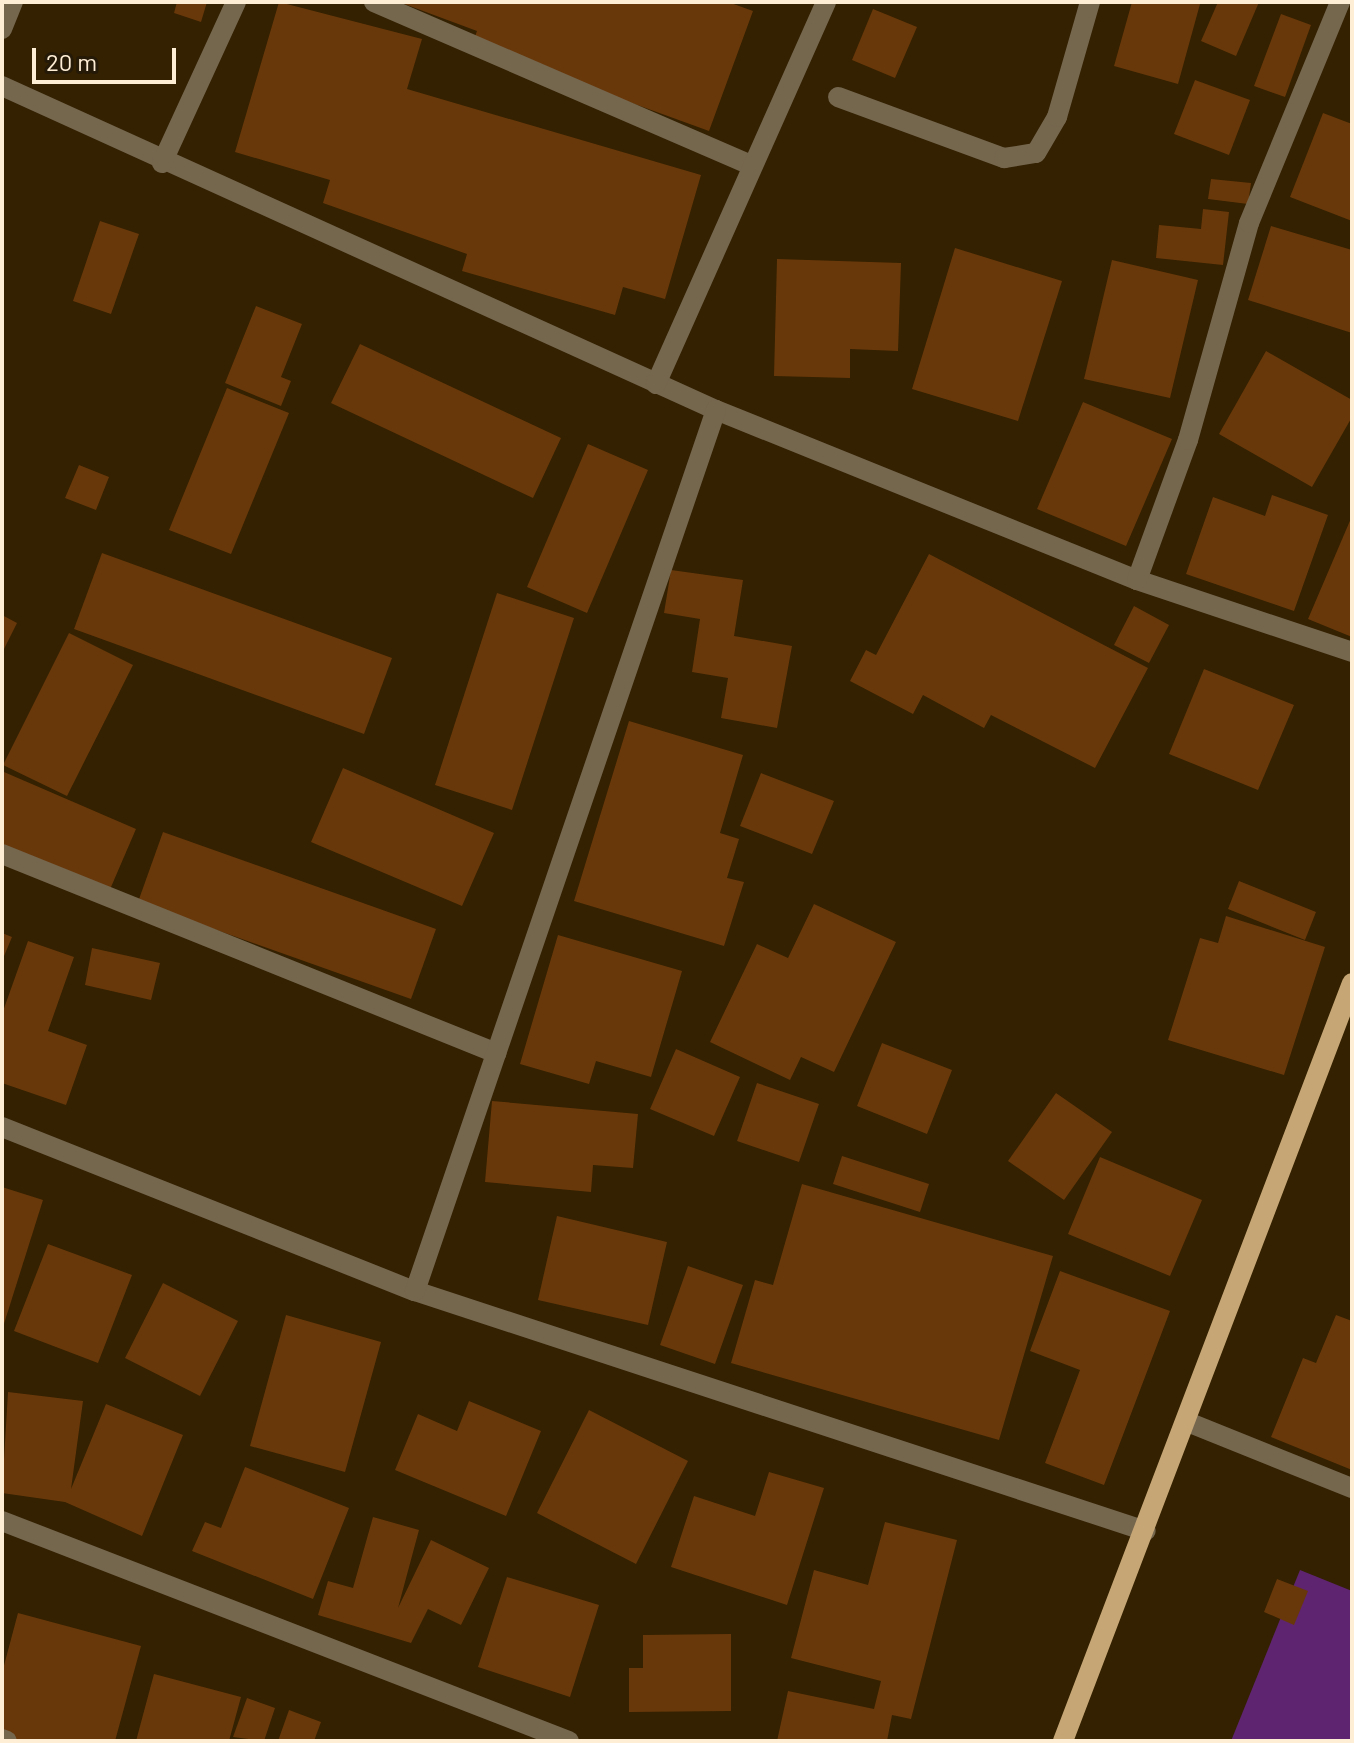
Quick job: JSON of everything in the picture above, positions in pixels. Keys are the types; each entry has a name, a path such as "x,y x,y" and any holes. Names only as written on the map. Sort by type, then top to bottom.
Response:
{"main road":[{"path":"1063,1741 1190,1423 1352,983"}],"street":[{"path":"2,29 13,2"},
{"path":"162,163 236,2"},
{"path":"374,2 748,164"},
{"path":"656,384 748,164 826,2"},
{"path":"838,97 1004,158 1036,153 1057,117 1090,2"},
{"path":"1137,580 1188,440 1249,223 1340,2"},
{"path":"2,86 162,163 716,410 1137,580 1352,652"},
{"path":"415,1291 716,410"},
{"path":"2,854 496,1053"},
{"path":"2,1127 415,1291 1146,1531"},
{"path":"1190,1423 1352,1488"},
{"path":"2,1521 569,1741"}],"shaded area":[{"path":"1300,1570 1352,1591 1352,1741 1231,1741"}],"building":[{"path":"177,2 207,2 201,22 174,13"},
{"path":"279,2 422,39 407,89 701,175 665,299 623,287 615,315 462,271 467,254 323,203 330,180 235,152"},
{"path":"399,2 728,2 753,11 709,131 472,45 477,31"},
{"path":"1132,2 1200,4 1178,84 1114,66"},
{"path":"1218,2 1259,2 1236,56 1201,41"},
{"path":"873,9 917,27 895,78 852,60"},
{"path":"1281,14 1311,25 1285,97 1254,86"},
{"path":"1195,80 1250,100 1229,155 1174,134"},
{"path":"1323,113 1352,124 1352,221 1290,197"},
{"path":"1211,179 1251,183 1248,204 1208,199"},
{"path":"1203,209 1229,212 1223,265 1156,258 1159,225 1201,229"},
{"path":"100,221 139,234 111,314 73,301"},
{"path":"1271,226 1352,250 1352,333 1248,300"},
{"path":"955,248 1062,281 1018,421 912,389"},
{"path":"777,259 901,263 898,351 850,349 850,378 774,376"},
{"path":"1112,260 1198,280 1170,398 1084,379"},
{"path":"256,306 302,324 281,377 291,381 281,406 225,383"},
{"path":"360,344 561,438 533,498 331,403"},
{"path":"1266,351 1352,400 1352,417 1312,487 1219,434"},
{"path":"227,388 289,413 231,554 169,530"},
{"path":"1083,402 1172,439 1126,546 1037,509"},
{"path":"588,444 648,470 587,613 527,587"},
{"path":"79,465 109,477 96,510 65,498"},
{"path":"1272,495 1328,515 1294,611 1186,574 1213,497 1265,516"},
{"path":"1352,516 1352,637 1308,619"},
{"path":"102,553 392,658 364,734 74,629"},
{"path":"929,554 1148,668 1095,768 991,715 984,728 923,695 913,714 850,681 866,650 876,655"},
{"path":"671,570 743,580 734,636 792,646 777,728 721,718 728,678 692,672 700,619 664,613"},
{"path":"497,593 574,618 512,810 435,785"},
{"path":"1134,606 1169,625 1149,663 1114,645"},
{"path":"2,615 17,623 2,653"},
{"path":"69,633 133,665 67,796 3,765"},
{"path":"1204,669 1294,705 1258,790 1169,754"},
{"path":"629,721 743,755 720,833 739,839 727,878 744,882 724,946 574,901"},
{"path":"343,768 494,833 462,906 311,842"},
{"path":"4,772 136,829 108,894 2,847"},
{"path":"761,773 834,801 812,854 740,826"},
{"path":"163,832 436,929 411,999 138,902"},
{"path":"1239,881 1316,912 1305,940 1228,909"},
{"path":"814,904 896,942 834,1072 801,1057 790,1080 710,1042 757,944 788,958"},
{"path":"1226,916 1325,947 1284,1075 1168,1040 1200,938 1218,943"},
{"path":"2,933 12,937 2,961"},
{"path":"558,935 682,971 651,1077 596,1061 589,1084 520,1064"},
{"path":"28,941 74,957 48,1031 87,1045 66,1105 2,1083 2,1014"},
{"path":"92,948 160,963 151,1000 85,985"},
{"path":"882,1043 952,1070 927,1134 857,1106"},
{"path":"676,1049 740,1077 714,1136 650,1109"},
{"path":"757,1083 819,1104 799,1162 737,1141"},
{"path":"1056,1093 1112,1132 1064,1200 1008,1161"},
{"path":"492,1101 638,1114 633,1168 593,1165 591,1192 485,1182"},
{"path":"842,1156 929,1184 920,1212 833,1184"},
{"path":"1100,1157 1202,1200 1170,1276 1068,1234"},
{"path":"802,1184 1053,1256 999,1440 731,1363 755,1280 773,1285"},
{"path":"2,1187 43,1200 3,1327 2,1327"},
{"path":"557,1216 667,1242 648,1325 538,1300"},
{"path":"48,1244 132,1275 98,1363 14,1331"},
{"path":"688,1266 743,1285 715,1364 660,1345"},
{"path":"1060,1271 1170,1311 1104,1485 1045,1463 1080,1370 1030,1351"},
{"path":"163,1283 238,1321 200,1396 125,1358"},
{"path":"286,1315 381,1342 345,1472 250,1446"},
{"path":"1336,1315 1352,1321 1352,1470 1271,1437 1303,1358 1316,1363"},
{"path":"8,1392 83,1401 71,1489 106,1404 183,1435 142,1536 65,1502 2,1493"},
{"path":"469,1401 541,1431 506,1516 395,1470 418,1414 457,1431"},
{"path":"589,1410 688,1461 636,1564 537,1513"},
{"path":"245,1467 349,1508 313,1599 192,1551 205,1522 221,1528"},
{"path":"769,1472 824,1488 787,1605 671,1567 694,1496 755,1516"},
{"path":"373,1517 419,1530 398,1608 431,1540 489,1568 461,1625 428,1609 411,1643 318,1615 328,1581 353,1588"},
{"path":"885,1522 957,1540 911,1719 892,1715 887,1741 777,1741 788,1691 874,1709 881,1681 791,1658 814,1570 868,1585"},
{"path":"507,1577 599,1605 570,1697 478,1667"},
{"path":"1277,1579 1308,1591 1294,1625 1264,1612"},
{"path":"18,1613 141,1646 115,1741 2,1741 2,1673"},
{"path":"731,1634 731,1711 629,1712 629,1668 643,1668 643,1635"},
{"path":"154,1674 241,1697 229,1741 136,1741"},
{"path":"247,1698 275,1708 264,1741 233,1737"},
{"path":"289,1710 321,1722 314,1741 278,1741"}]}
